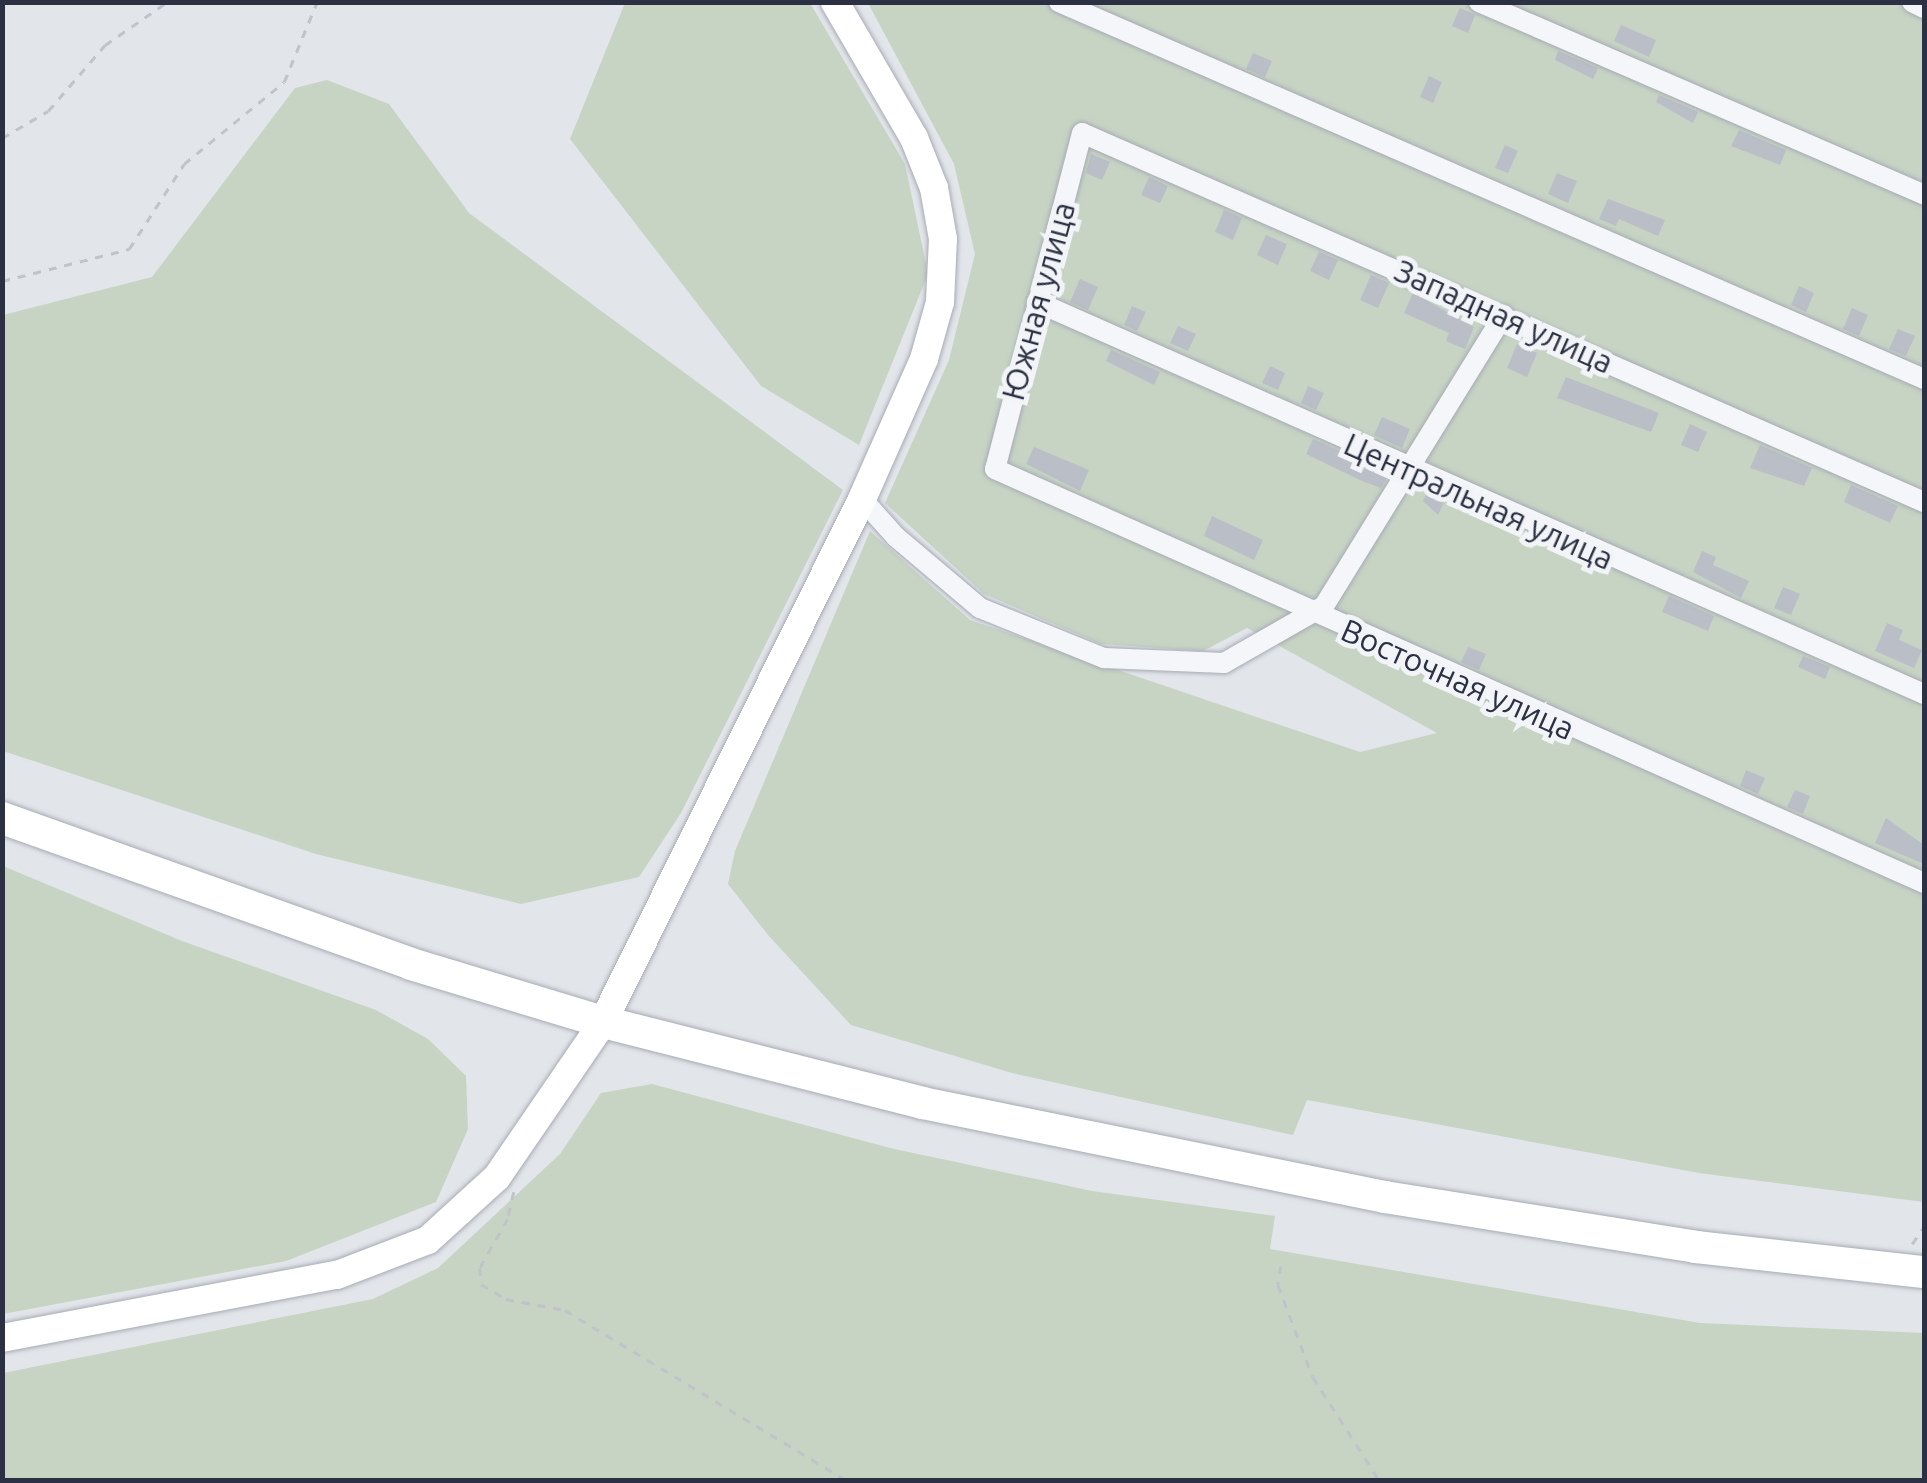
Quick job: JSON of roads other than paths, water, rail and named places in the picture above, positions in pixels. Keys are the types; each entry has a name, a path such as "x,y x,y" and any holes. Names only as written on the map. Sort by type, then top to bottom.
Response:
{"highway":[{"path":"2,818 294,924 604,1022 941,1108 1244,1172 1696,1247 1924,1272"}],"main road":[{"path":"2,1338 384,1261 428,1240 497,1177 604,1022 862,499 924,359 940,302 943,240 934,188 914,138 834,2"}],"street":[{"path":"1060,2 1924,379"},
{"path":"1479,2 1924,195"},
{"path":"1912,2 1924,8"},
{"name":"Южная улица","path":"995,469 1082,133"},
{"name":"Западная улица","path":"1082,133 1924,502"},
{"name":"Центральная улица","path":"1037,302 1408,471 1924,694"},
{"path":"862,499 896,537 980,608 1104,658 1224,662 1324,606 1504,315"},
{"name":"Восточная улица","path":"995,469 1312,615 1924,883"}]}
